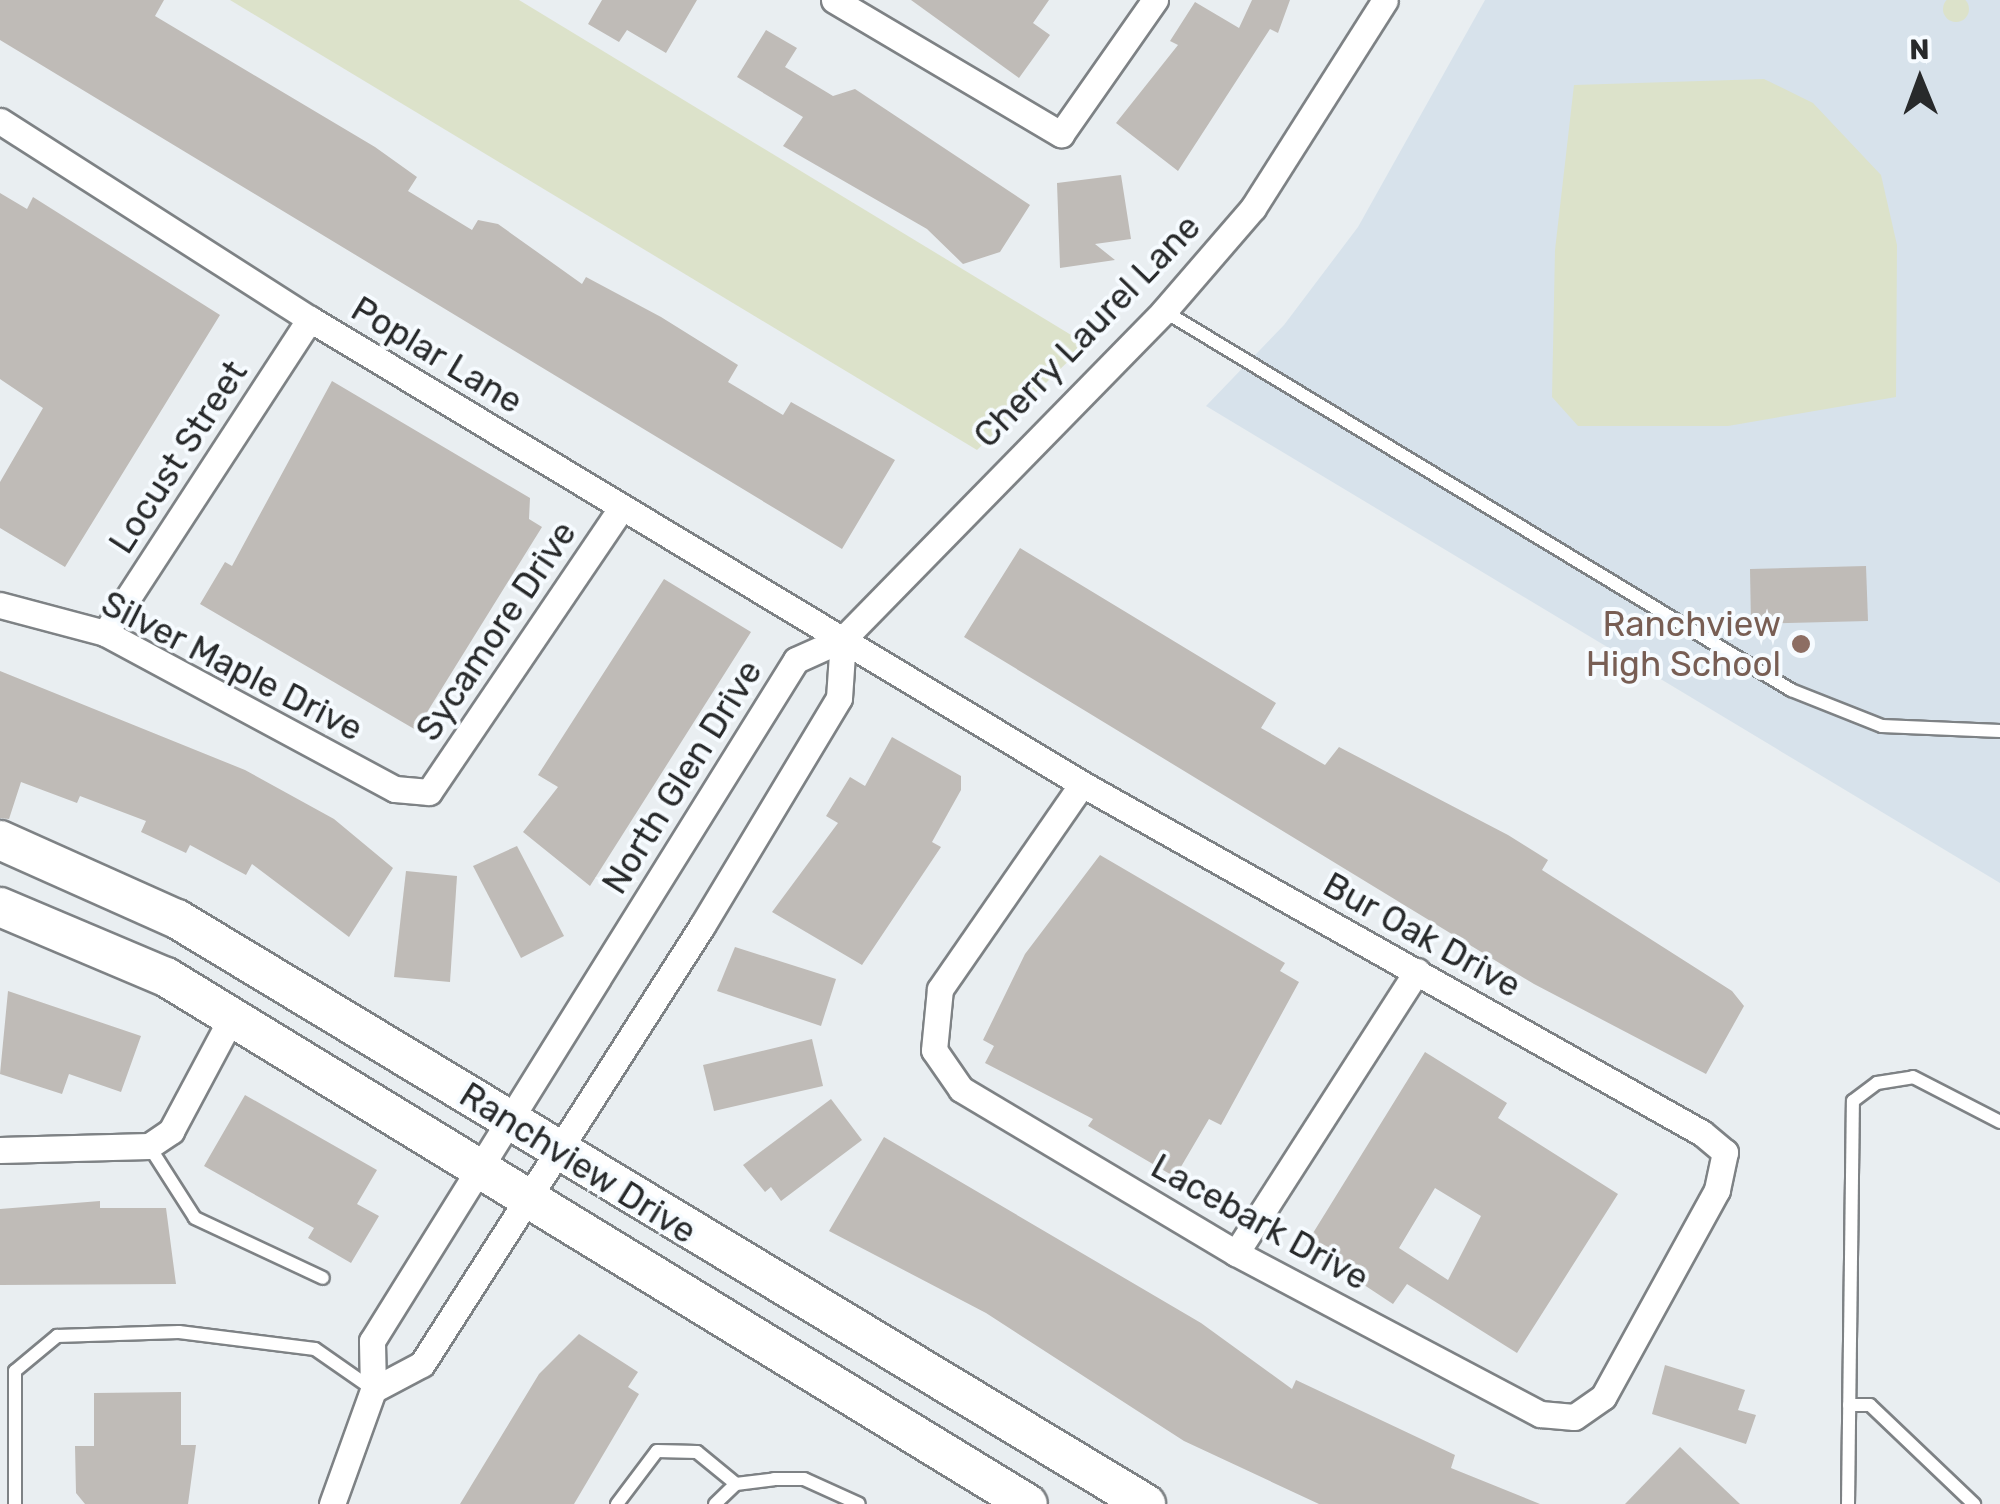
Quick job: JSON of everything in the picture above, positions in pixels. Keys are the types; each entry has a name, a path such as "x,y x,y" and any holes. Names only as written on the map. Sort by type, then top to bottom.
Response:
{"street":[{"path":"834,0 1062,134 1156,0"},
{"name":"Cherry Laurel Lane","path":"843,638 1164,312 1253,208 1385,0"},
{"name":"Poplar Lane","path":"0,121 310,319 843,638"},
{"name":"Locust Street","path":"105,633 310,319"},
{"name":"Sycamore Drive","path":"429,792 622,508"},
{"name":"Silver Maple Drive","path":"0,605 105,633 395,789 429,792"},
{"path":"373,1390 422,1364 524,1198 559,1151 839,698 843,638"},
{"name":"Bur Oak Drive","path":"843,638 1082,784 1417,972 1725,1152 1718,1190 1603,1396 1574,1417"},
{"name":"North Glen Drive","path":"332,1504 373,1390 372,1341 474,1166 796,660 843,638"},
{"name":"Lacebark Drive","path":"1082,784 940,989 934,1050 961,1089 1236,1252 1540,1414 1574,1417"},
{"name":"Ranchview Drive","path":"0,840 177,919 1146,1504"},
{"name":"Ranchview Drive","path":"0,906 233,1015 524,1198 1028,1504"},
{"path":"1236,1252 1417,972"},
{"path":"0,1150 150,1146 170,1131 233,1015"}],"lane":[{"path":"1164,312 1790,690 1882,726 2000,731"},
{"path":"1848,1504 1852,1101 1877,1083 1912,1077 2000,1122"},
{"path":"150,1146 195,1218 323,1278"},
{"path":"15,1504 15,1372 57,1336 179,1332 315,1349 373,1390"},
{"path":"1848,1405 1870,1405 1974,1504"},
{"path":"617,1504 656,1451 697,1452 736,1484"},
{"path":"715,1504 736,1484 804,1480 858,1504"}],"shaded area":[{"name":"Ranchview High School","path":"1485,0 2000,0 2000,883 1206,406 1284,325 1358,227"}],"green space":[{"path":"1956,-4 1965,0 1969,9 1965,18 1956,22 1947,18 1943,9 1947,0"},
{"path":"230,0 519,0 1086,344 977,450"},
{"path":"1764,79 1813,103 1881,175 1897,245 1896,397 1728,426 1578,426 1552,397 1555,250 1574,85"}],"building":[{"path":"0,0 164,0 155,16 375,147 417,177 408,191 472,230 478,220 498,224 582,284 586,277 661,317 738,365 728,382 783,415 791,402 895,460 842,549 0,40"},
{"path":"602,0 697,0 666,53 627,30 619,42 588,24"},
{"path":"911,0 1049,0 1033,23 1050,35 1019,78"},
{"path":"1252,0 1290,0 1278,33 1270,29 1178,171 1116,123 1178,45 1170,41 1195,2 1239,28"},
{"path":"766,30 797,48 785,67 833,96 855,89 1030,205 1000,252 963,264 927,229 783,146 803,117 737,77"},
{"path":"1121,175 1131,239 1095,244 1115,260 1060,268 1057,183"},
{"path":"0,193 27,209 33,197 220,315 65,567 0,528 0,482 43,408 0,379"},
{"path":"332,381 530,498 529,519 542,527 416,730 200,604 225,562 232,566"},
{"path":"1020,548 1276,703 1261,728 1325,765 1339,747 1508,835 1548,860 1542,870 1732,991 1744,1006 1706,1074 1534,984 964,637"},
{"path":"1866,566 1868,621 1751,624 1750,569"},
{"path":"664,579 751,632 590,886 523,832 558,787 538,775"},
{"path":"0,671 245,770 334,819 393,868 349,937 252,864 246,875 190,845 186,853 141,832 146,821 80,796 77,803 21,782 9,819 0,818"},
{"path":"892,737 961,776 961,790 932,842 941,847 862,965 772,912 838,823 826,816 850,777 865,786"},
{"path":"517,846 564,936 521,958 473,866"},
{"path":"1100,855 1285,963 1280,971 1299,982 1221,1125 1209,1119 1175,1177 1088,1126 1093,1119 985,1063 994,1046 983,1040 1025,954"},
{"path":"406,871 457,876 450,982 394,977"},
{"path":"735,947 836,979 821,1026 717,991"},
{"path":"8,991 141,1036 121,1092 69,1074 62,1094 0,1074"},
{"path":"812,1039 823,1086 714,1111 703,1065"},
{"path":"1425,1052 1507,1103 1498,1118 1618,1194 1517,1353 1407,1284 1393,1304 1305,1246","holes":["1435,1188 1481,1216 1448,1280 1399,1248"]},
{"path":"245,1095 377,1170 357,1204 379,1216 351,1263 308,1238 314,1228 204,1166"},
{"path":"831,1099 862,1140 781,1201 771,1187 765,1192 743,1165"},
{"path":"884,1137 1201,1323 1292,1389 1296,1380 1455,1455 1451,1468 1540,1504 1319,1504 1184,1441 986,1313 829,1231"},
{"path":"100,1201 100,1208 166,1208 176,1284 0,1285 0,1209"},
{"path":"579,1334 638,1372 628,1387 639,1394 574,1504 460,1504 539,1374"},
{"path":"1665,1365 1745,1390 1738,1410 1756,1415 1746,1444 1652,1414"},
{"path":"181,1392 181,1445 196,1445 188,1504 85,1504 76,1493 75,1446 94,1446 94,1393"},
{"path":"1680,1447 1740,1504 1625,1504"}],"place":[{"name":"Ranchview High School","path":"1801,644"}]}
